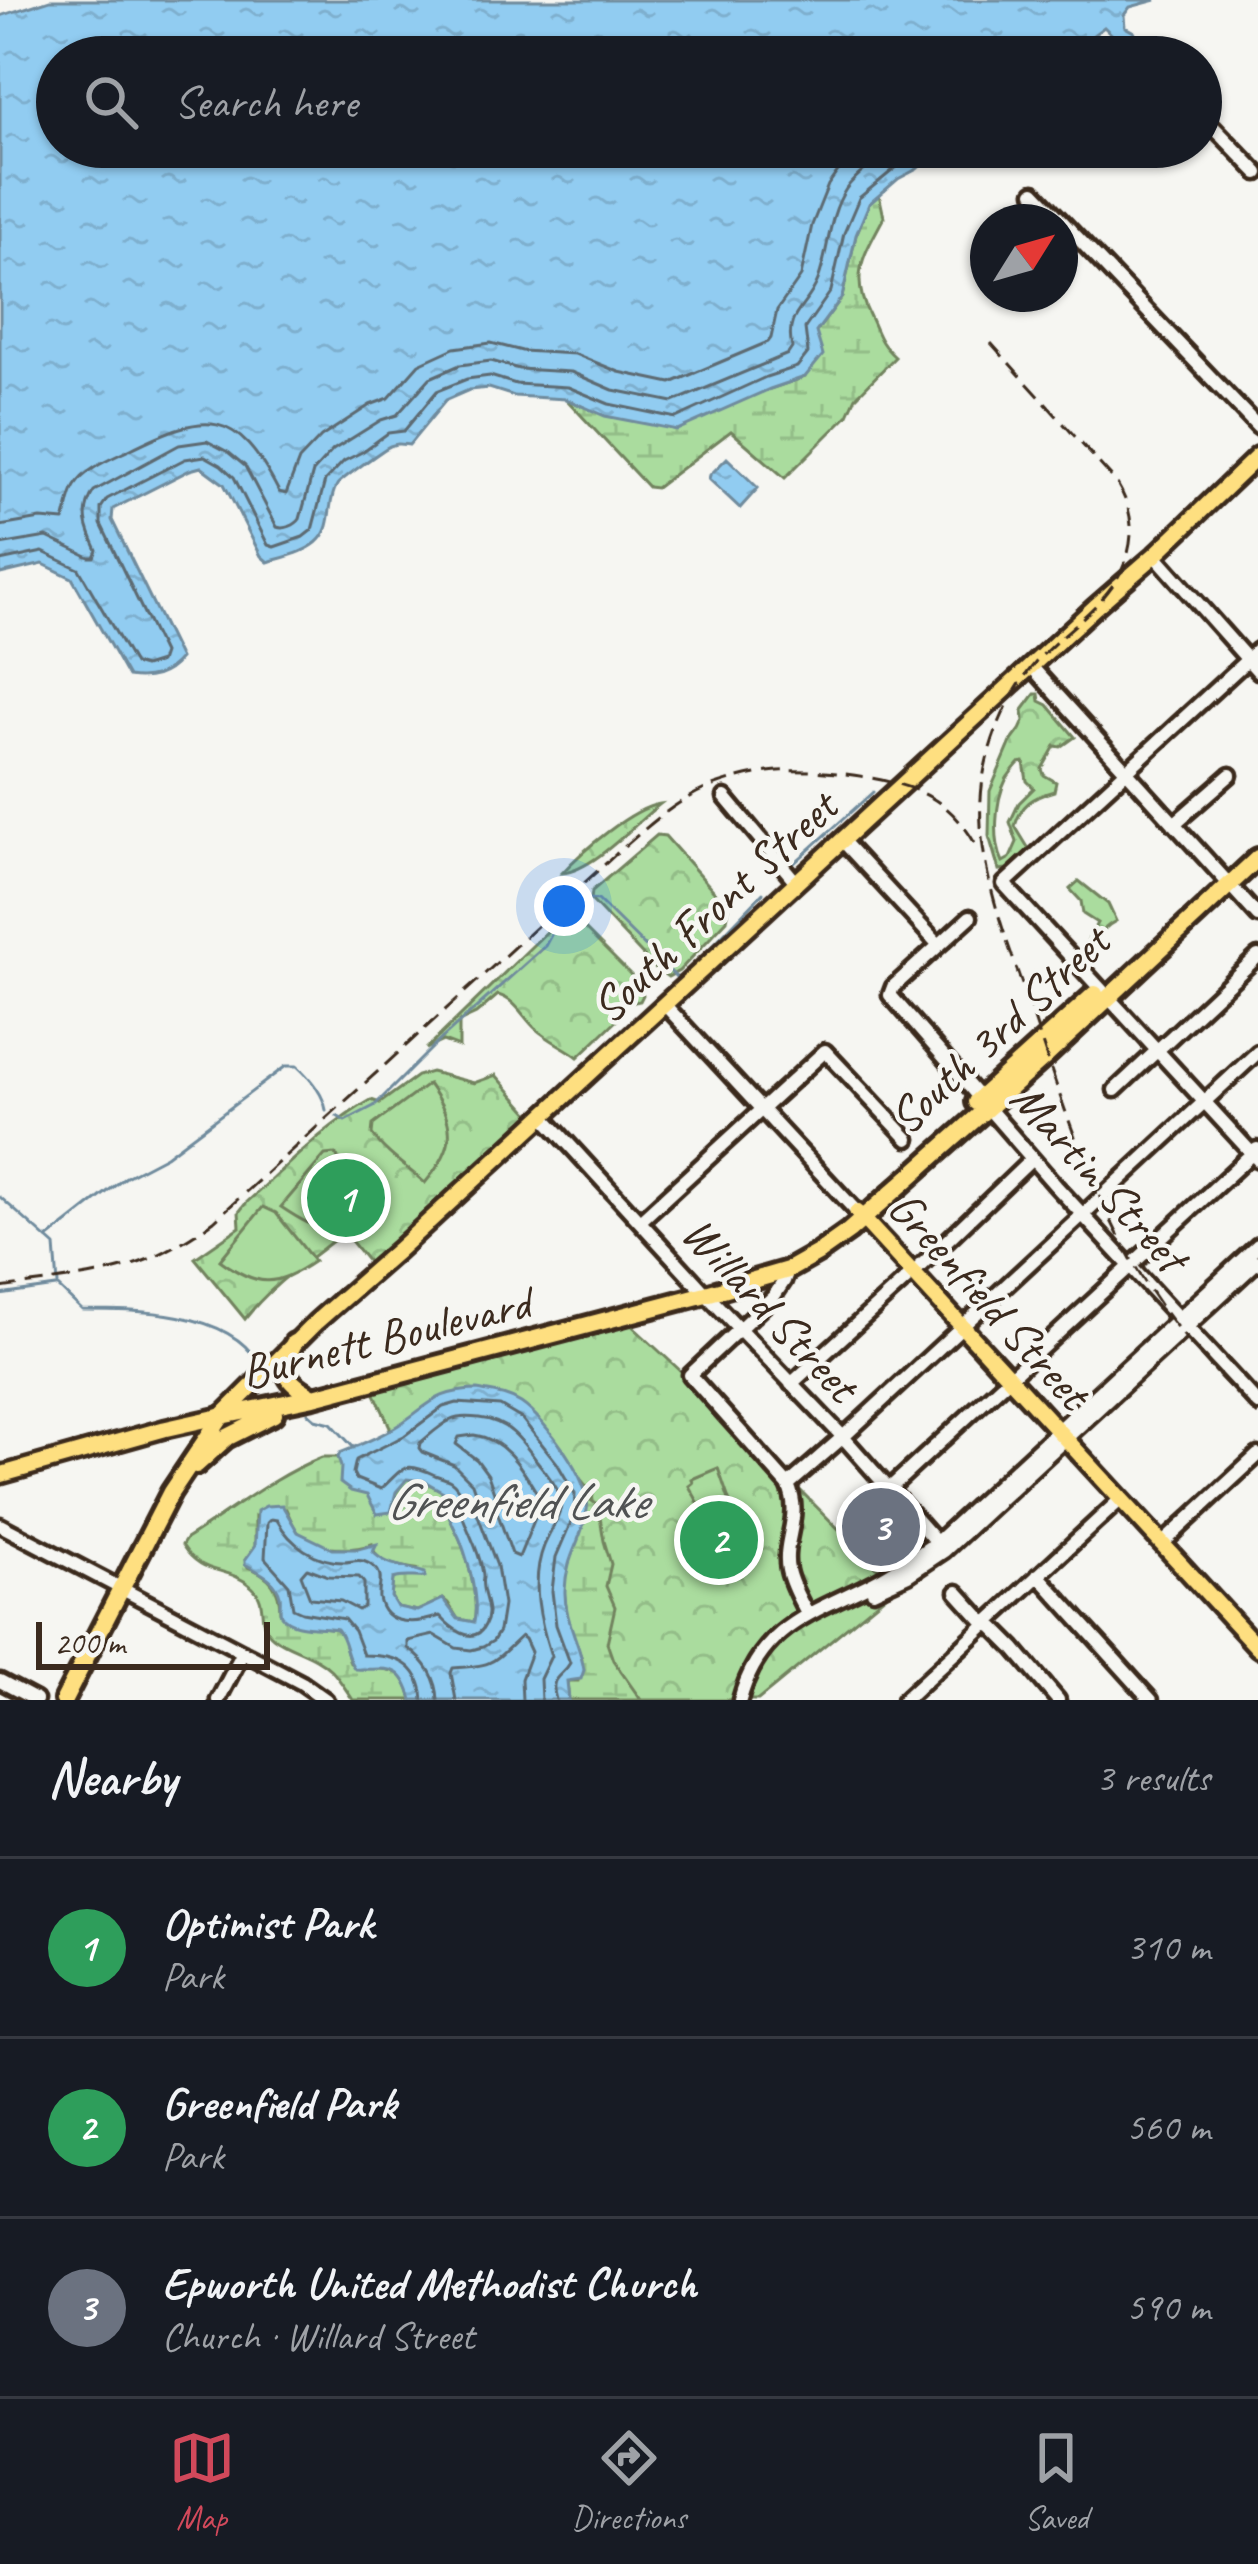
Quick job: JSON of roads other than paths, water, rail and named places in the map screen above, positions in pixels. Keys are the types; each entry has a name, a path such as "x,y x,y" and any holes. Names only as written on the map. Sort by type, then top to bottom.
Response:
{"highway":[{"name":"South 3rd Street","path":"788,1270 818,1253 984,1103 1225,880 1258,842"},
{"name":"South 3rd Street","path":"1225,880 1258,858"},
{"name":"Burnett Boulevard","path":"222,1416 314,1397 788,1270"},
{"path":"294,1343 286,1359 288,1378 314,1397"},
{"path":"171,1492 226,1438 314,1397"},
{"path":"64,1700 171,1492 222,1416"}],"main road":[{"name":"South Front Street","path":"222,1416 294,1343 1155,556 1258,456"},
{"name":"Greenfield Street","path":"860,1215 1258,1648"},
{"name":"Burnett Boulevard","path":"0,1475 222,1416"}],"street":[{"path":"1222,136 1258,173"},
{"path":"1034,192 1258,427"},
{"path":"888,1490 1256,1154 1004,884 1254,660 1155,556"},
{"path":"1031,666 1258,916"},
{"path":"1174,824 1231,775"},
{"path":"725,797 796,882"},
{"path":"842,840 938,944 970,917"},
{"name":"Martin Street","path":"938,944 892,987 890,995 1032,1159 1258,1404"},
{"path":"1115,1090 1258,956"},
{"name":"Greenfield Street","path":"664,1004 860,1215"},
{"path":"640,1221 825,1051 908,1139"},
{"path":"807,1614 788,1572 794,1499 788,1485 1258,1052"},
{"name":"Willard Street","path":"543,1116 941,1546"},
{"path":"791,1384 1032,1159"},
{"path":"740,1700 759,1657 779,1634 807,1614 941,1546 1183,1322 1258,1245"},
{"path":"1183,1322 1258,1262"},
{"name":"South 3rd Street","path":"788,1270 774,1296 690,1375 788,1485"},
{"path":"1162,1544 1258,1455"},
{"path":"904,1700 1121,1499"},
{"path":"1,1529 123,1588 326,1700"},
{"path":"1038,1575 1151,1700"},
{"path":"957,1592 1058,1700"},
{"path":"218,1700 243,1652"},
{"path":"0,1682 36,1700"}],"water":[{"path":"50,0 1156,0 1130,7 1124,15 1125,27 1137,36 1113,36 1104,27 1092,36 36,36 36,168 918,168 869,204 856,235 842,297 816,332 823,355 805,377 677,430 605,416 566,399 514,396 489,388 469,390 446,400 409,445 390,446 340,482 327,527 315,544 268,562 224,484 201,467 113,509 112,520 180,659 163,673 143,678 128,677 72,578 43,564 0,574 0,16"},
{"path":"727,458 758,488 740,508 709,479"},
{"name":"Greenfield Lake","path":"477,1390 510,1398 531,1411 565,1452 587,1498 585,1520 566,1578 567,1611 584,1670 581,1679 567,1681 569,1700 412,1700 397,1673 355,1669 337,1629 286,1620 275,1585 245,1564 255,1546 257,1511 282,1505 298,1532 333,1549 377,1544 373,1552 384,1561 425,1573 425,1577 393,1579 391,1597 397,1607 417,1611 443,1599 458,1619 474,1622 472,1582 450,1518 447,1494 424,1481 407,1479 396,1492 391,1512 377,1514 367,1495 340,1483 338,1457 443,1396"}],"waterway":[{"path":"790,867 873,792"},
{"path":"581,898 598,900 681,978 763,893"},
{"path":"337,1116 345,1121 374,1106 545,946 564,911"},
{"path":"47,1239 126,1177 166,1156 286,1066 297,1066 306,1075 326,1110"},
{"path":"0,1197 55,1246 58,1285"},
{"path":"0,1295 56,1287"},
{"path":"58,1287 82,1310 153,1313 203,1323 244,1345 258,1362"},
{"path":"308,1413 331,1423 354,1448"}],"railway":[{"path":"991,343 1116,482 1131,527 1120,574 1096,605 1036,662 998,725 981,798 991,889 1065,1111 1123,1244 1180,1332 1258,1415"},
{"path":"0,1288 113,1271 166,1251 214,1221 616,854 669,810 705,789 768,772 828,772 874,779 938,802 959,820 979,851"}],"place":[{"name":"Optimist Park","path":"346,1198"},
{"name":"Epworth United Methodist Church","path":"881,1527"},
{"name":"Greenfield Park","path":"719,1540"}]}
